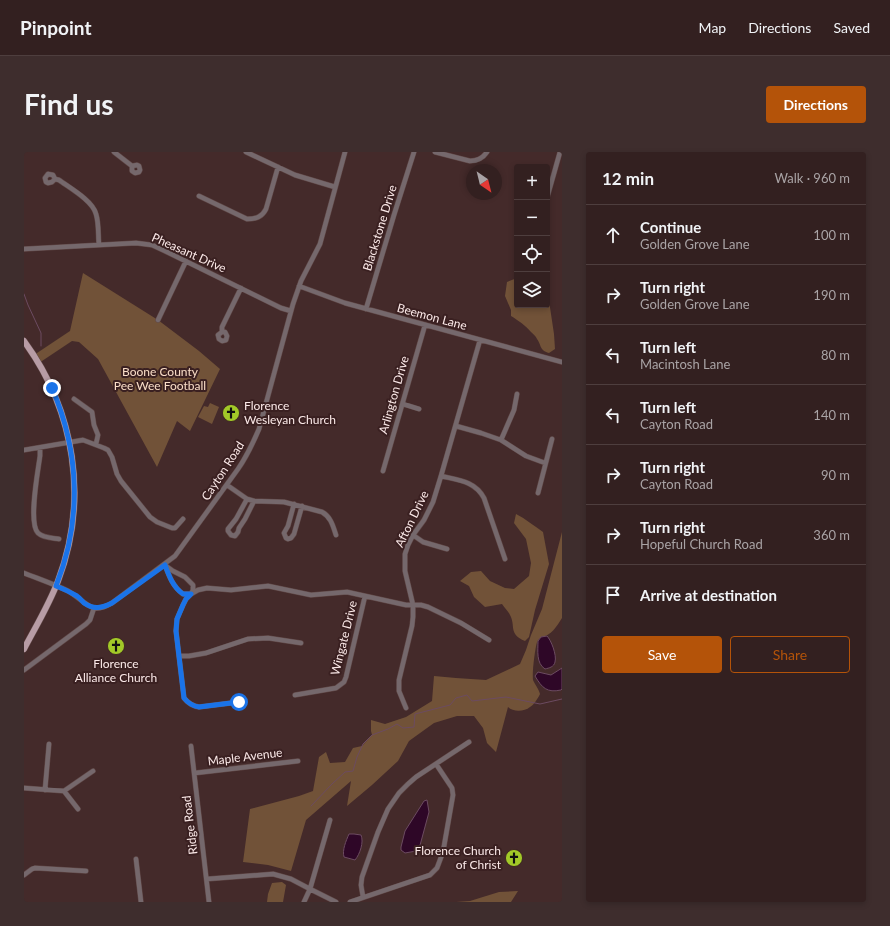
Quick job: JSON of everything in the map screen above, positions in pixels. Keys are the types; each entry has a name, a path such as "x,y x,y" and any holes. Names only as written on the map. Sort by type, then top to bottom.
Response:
{"main road":[{"path":"24,341 40,366 62,413 70,442 75,494 74,516 68,550 63,567 47,606 24,649"}],"street":[{"path":"114,152 132,166"},
{"path":"246,152 295,174 335,187"},
{"name":"Cayton Road","path":"94,608 112,603 165,565 175,556 245,460 259,429 299,286 320,244 345,152"},
{"name":"Blackstone Drive","path":"366,309 414,152"},
{"path":"435,152 470,161 476,161 487,152"},
{"path":"550,187 560,152"},
{"path":"199,196 247,219 259,217 266,209 278,167"},
{"path":"55,179 59,180 83,197 94,208 97,218 99,245"},
{"name":"Pheasant Drive","path":"24,249 136,243 147,244 157,247 281,308 291,311"},
{"path":"158,320 186,261"},
{"name":"Beemon Lane","path":"299,286 345,303 562,362"},
{"path":"222,332 222,328 241,288"},
{"name":"Arlington Drive","path":"383,471 425,325"},
{"name":"Afton Drive","path":"406,708 401,698 399,680 412,626 413,605 405,571 405,554 413,534 429,511 456,426 480,340"},
{"path":"501,440 514,410 517,394"},
{"path":"74,399 92,412 98,435 96,444"},
{"path":"402,404 419,409"},
{"path":"456,426 501,440 526,456 546,463"},
{"path":"538,493 552,439"},
{"path":"24,450 83,440 96,444 110,453 121,482 154,520 161,524 175,528 183,519"},
{"path":"40,448 34,508 34,525 36,531 41,535 59,539"},
{"path":"441,476 463,481 473,485 481,492 505,559"},
{"path":"227,485 247,499 254,501 275,501 318,510 326,514 331,521 336,535"},
{"path":"247,499 236,519 228,529 228,532 231,535 235,536 238,532 254,501"},
{"path":"294,504 288,526 284,533 288,539 294,534 302,506"},
{"path":"413,534 423,542 448,549"},
{"path":"165,565 175,587 183,594 191,594"},
{"path":"165,565 170,570 189,580 194,588 191,594"},
{"path":"24,573 69,591 94,608 90,620 86,624 24,670"},
{"path":"239,702 199,707 193,706 184,698 176,631 177,619 186,599 198,590 207,588 231,590 268,586 311,595 347,592 406,605 421,605 428,607 461,623 489,640"},
{"name":"Wingate Drive","path":"295,695 336,688 344,682 365,596"},
{"path":"179,656 190,656 206,653 248,639 268,638 301,643"},
{"path":"363,897 361,885 362,877 388,809 399,793 408,784 469,742"},
{"path":"45,790 49,744"},
{"name":"Ridge Road","path":"191,746 209,902"},
{"name":"Maple Avenue","path":"195,773 298,760"},
{"path":"350,902 430,875 437,868 444,852 453,795 452,788 436,764"},
{"path":"24,788 64,791 93,771"},
{"path":"64,791 78,809"},
{"path":"304,902 310,889 330,820"},
{"path":"136,859 141,902"},
{"path":"24,875 35,868 86,871"},
{"path":"207,879 273,874 291,879 336,902"}],"green space":[{"name":"Boone County Pee Wee Football","path":"83,273 158,320 220,369 190,431 177,421 157,467 98,359 79,342 72,341 39,363 34,355 70,331"},
{"path":"514,279 514,308 550,307 555,349 549,353 542,349 536,337 526,327 511,316 511,310 505,296 507,282"},
{"path":"210,403 219,407 212,424 198,417 204,406 208,407"},
{"path":"516,514 543,532 549,564 535,610 529,637 525,641 516,636 514,633 512,619 502,604 485,607 474,597 469,586 460,581 471,572 481,571 490,581 505,588 514,589 529,576 531,563 526,539 514,523"},
{"path":"562,532 562,618 548,635 541,637 537,642 533,680 540,694 533,705 528,709 516,711 508,707 496,752 487,743 483,728 474,716 457,716 434,723 409,741 398,761 347,806 351,781 306,820 291,871 268,865 243,862 250,809 313,791 319,757 326,752 330,763 345,762 353,748 362,746 372,735 371,720 385,724 406,717 432,701 434,676 486,680 520,664 542,609"},
{"path":"282,882 286,885 283,902 267,902 272,883"},
{"path":"518,891 511,902 456,902 470,901 499,892"}],"shaded area":[{"path":"547,636 553,648 555,659 554,664 550,668 545,669 540,664 539,660 538,641 541,637"},
{"path":"562,668 561,690 552,691 545,689 535,676 538,672 551,675"},
{"path":"427,800 429,812 419,849 405,853 401,850 401,847 405,831 424,801"},
{"path":"349,834 361,835 362,838 361,848 355,860 344,857 344,848"}],"waterway":[{"path":"24,294 41,333 41,346"},
{"path":"311,806 345,772 353,771 363,744 372,735 397,724 403,728 414,727 415,714 450,705 456,698 467,695 472,701 506,697 540,704 562,699"}],"place":[{"name":"Florence Wesleyan Church","path":"231,413"},
{"name":"Florence Alliance Church","path":"116,646"},
{"name":"Florence Church of Christ","path":"514,858"}],"route":[{"path":"52,388 62,413 70,442 75,490 74,516 68,550 56,586 69,591 89,606 99,608 112,603 165,565 175,587 183,594 191,594 186,599 177,619 176,631 184,698 193,706 199,707 239,702"}]}
